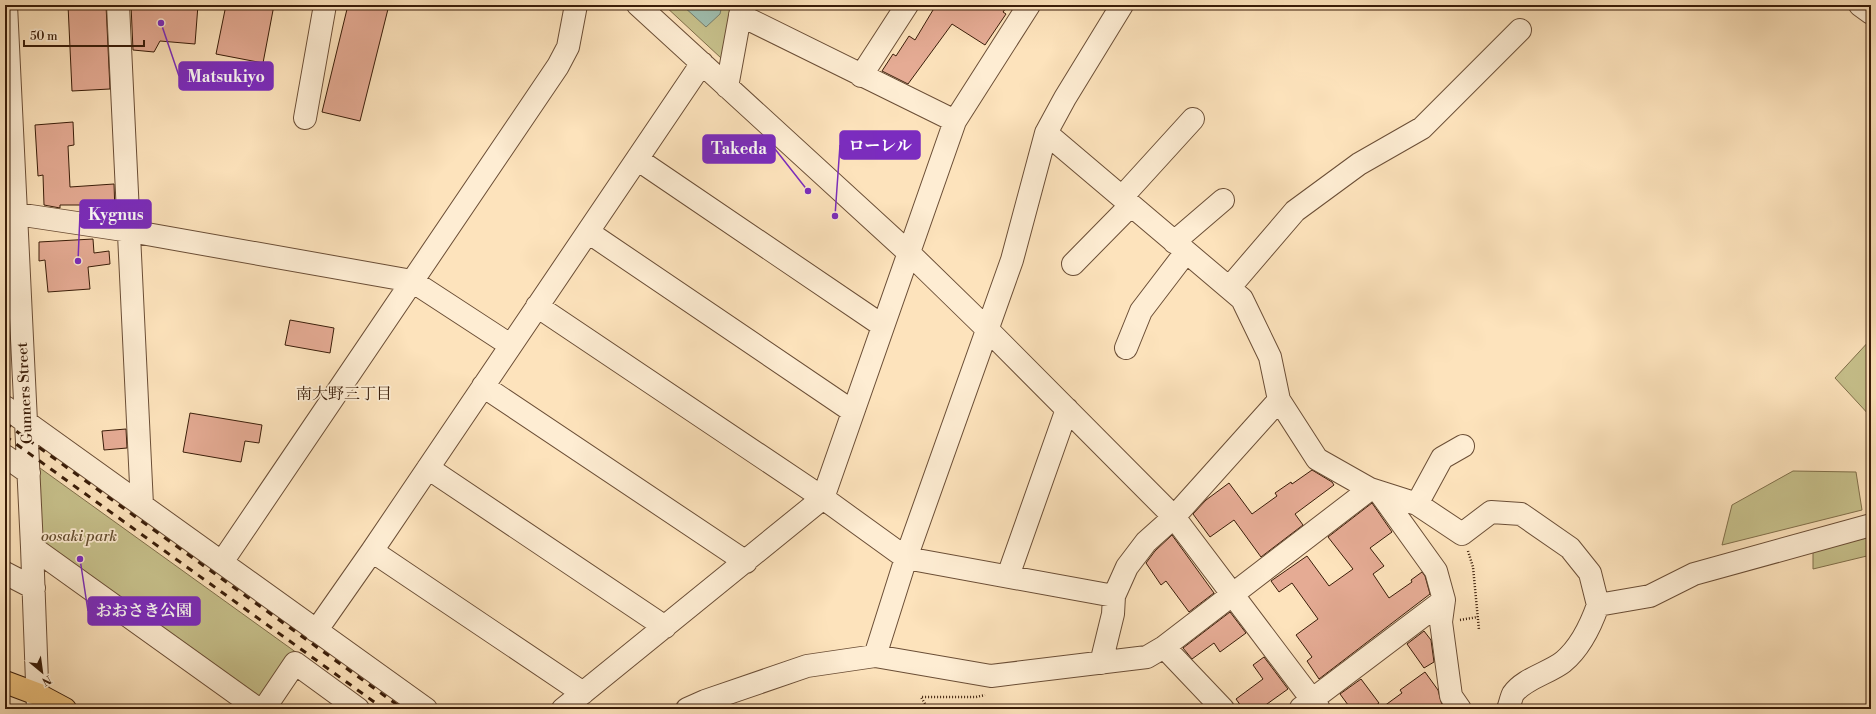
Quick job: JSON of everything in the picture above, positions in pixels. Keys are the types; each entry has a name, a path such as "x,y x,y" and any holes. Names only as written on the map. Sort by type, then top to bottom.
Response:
{"main road":[{"path":"5,682 37,702 66,709"}],"street":[{"path":"118,5 142,505"},
{"path":"305,118 325,5"},
{"path":"222,562 558,66 568,46 576,5"},
{"path":"638,5 908,253 988,330 1174,517 1232,595 1310,706 1444,600"},
{"path":"861,76 907,5"},
{"path":"563,709 823,498 852,411 955,121 1029,5"},
{"path":"875,656 906,558 1012,260 1046,133 1065,98 1122,5"},
{"path":"1860,5 1871,13"},
{"path":"727,87 741,10 861,76 955,121"},
{"name":"Gunners Street","path":"6,18 29,474 37,702"},
{"path":"1229,288 1295,211 1359,164 1422,128 1520,30"},
{"path":"316,630 372,551 702,63"},
{"path":"1073,264 1193,118"},
{"path":"1046,133 1242,299 1270,357 1279,400 1317,459 1375,491 1417,504 1462,534 1491,512 1521,514 1570,548 1590,573 1598,605 1592,621 1574,651 1562,663 1531,680 1514,694 1508,709"},
{"path":"637,159 883,326"},
{"path":"1126,348 1141,311 1180,247 1223,200"},
{"path":"17,214 130,231 412,281 510,345"},
{"path":"588,232 852,411"},
{"path":"537,306 823,498 906,558 1114,596"},
{"path":"483,386 746,562"},
{"path":"1100,663 1113,614 1114,596 1127,568 1146,542 1174,517 1279,400"},
{"path":"5,407 426,709"},
{"path":"1008,576 1067,409"},
{"path":"1417,504 1442,458 1463,446"},
{"path":"5,456 29,474"},
{"path":"428,468 665,627"},
{"path":"687,709 705,701 807,666 875,656 991,676 1100,663 1155,652 1375,491"},
{"path":"1375,491 1436,571 1444,600 1441,622 1451,696 1460,709"},
{"path":"1598,605 1650,596 1694,574 1871,525"},
{"path":"32,547 258,709"},
{"path":"372,551 583,693"},
{"path":"5,573 34,588"},
{"path":"1155,652 1191,689 1206,709"},
{"path":"1155,652 1223,709"},
{"path":"264,709 295,663 358,709"}],"path":[{"path":"1462,534 1473,567 1479,630"},
{"path":"928,709 921,697 976,697 988,694"}],"green space":[{"path":"664,5 734,5 726,55 721,58"},
{"path":"1871,339 1871,417 1835,378"},
{"name":"oosaki park","path":"33,463 297,653 261,708 36,546"},
{"path":"1793,471 1856,472 1862,510 1722,545 1732,505"},
{"path":"1871,537 1871,555 1813,569 1813,550"}],"shaded area":[{"path":"682,5 722,5 720,14 706,27"}],"building":[{"path":"68,5 106,5 110,89 72,91"},
{"path":"131,5 198,5 195,44 160,41 154,52 133,50"},
{"path":"226,5 274,5 263,63 216,54"},
{"path":"348,5 389,5 360,121 322,112"},
{"path":"936,5 1008,5 1003,12 1006,14 985,45 952,24 908,84 882,71 893,54 896,56 909,36 915,40"},
{"path":"73,122 74,145 68,146 70,187 114,184 115,212 91,212 91,205 60,205 60,208 44,205 43,175 38,176 35,125"},
{"path":"93,239 94,253 109,251 110,264 88,267 90,289 48,292 45,260 39,261 39,242"},
{"path":"290,320 334,328 330,353 285,345"},
{"path":"190,413 262,425 259,443 245,441 241,462 183,452"},
{"path":"126,429 127,448 104,450 102,431"},
{"path":"1312,470 1332,482 1334,485 1295,514 1303,525 1261,557 1234,520 1210,537 1193,514 1206,500 1229,483 1252,514 1277,496 1275,493 1291,482 1292,484"},
{"path":"1372,503 1392,532 1370,548 1384,566 1373,574 1389,598 1412,582 1411,580 1422,572 1425,576 1430,594 1319,679 1307,661 1312,657 1296,635 1318,619 1292,583 1279,592 1271,581 1307,556 1329,586 1353,569 1328,537"},
{"path":"1172,535 1214,593 1189,612 1166,581 1161,585 1146,563 1155,551"},
{"path":"1230,612 1246,633 1220,652 1214,643 1192,659 1183,648"},
{"path":"1424,631 1431,640 1434,662 1424,668 1407,644"},
{"path":"1264,657 1288,689 1260,709 1243,709 1236,699 1263,679 1253,665"},
{"path":"1425,672 1438,690 1442,705 1435,709 1380,709 1402,693 1400,690"},
{"path":"1361,679 1379,703 1371,709 1351,709 1340,694"}],"railway":[{"path":"5,423 403,709"},
{"path":"5,436 384,709"}],"place":[{"name":"Matsukiyo","path":"161,23"},
{"name":"Takeda","path":"808,191"},
{"name":"ローレル","path":"835,216"},
{"name":"Kygnus","path":"78,261"},
{"name":"おおさき公園","path":"80,559"}],"district":[{"name":"南大野三丁目","path":"344,394"}]}
